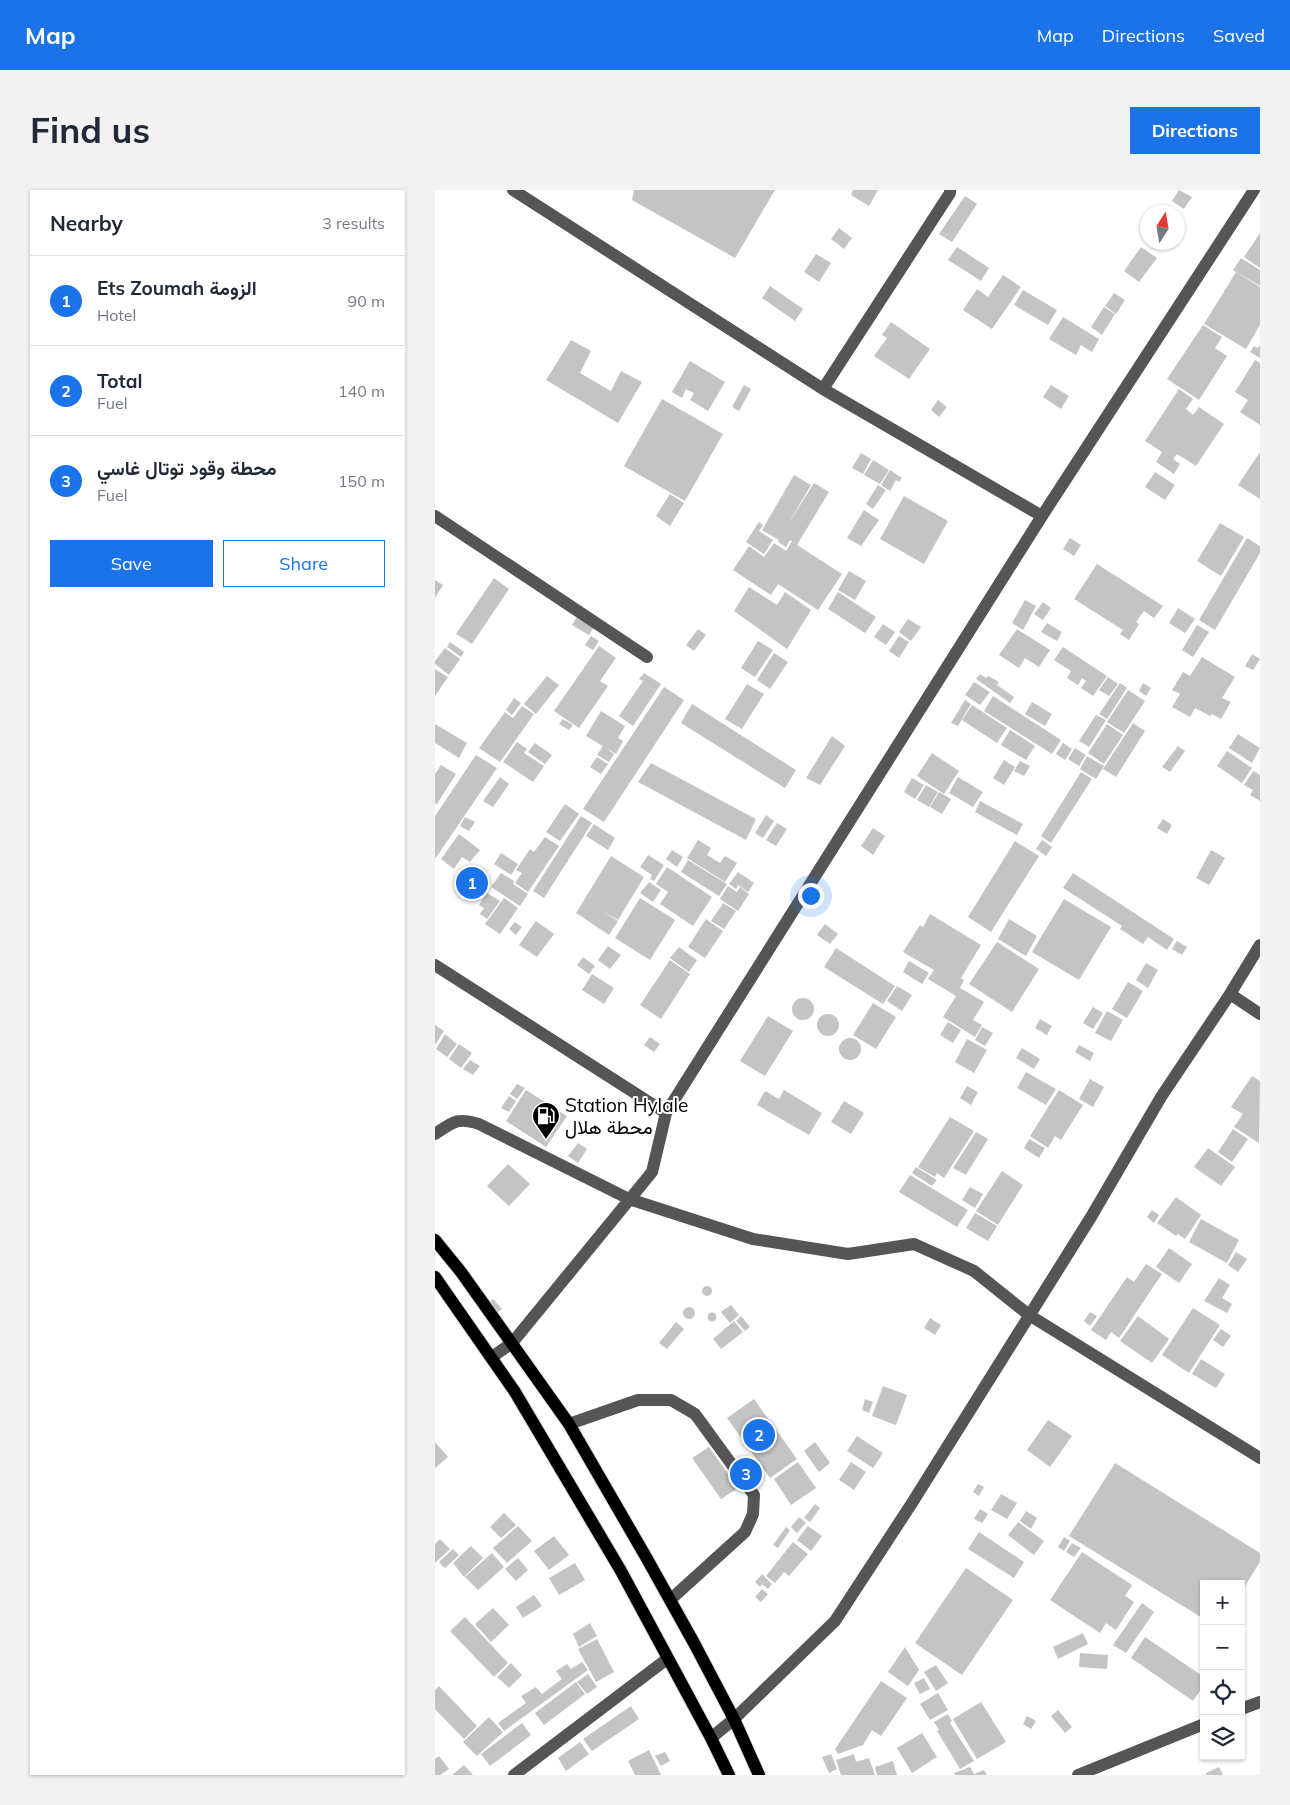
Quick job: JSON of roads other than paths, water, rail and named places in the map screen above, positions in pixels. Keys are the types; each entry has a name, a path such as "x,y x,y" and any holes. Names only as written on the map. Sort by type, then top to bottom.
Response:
{"main road":[{"path":"435,1240 461,1272 569,1424 670,1600 734,1719 759,1775"},
{"path":"435,1277 515,1392 621,1572 729,1775"}],"street":[{"path":"513,190 823,389 1042,516"},
{"path":"823,389 945,201 950,190"},
{"path":"492,1357 512,1343 651,1172 666,1112 1042,516 1254,190"},
{"path":"435,516 647,657"},
{"path":"711,1738 734,1719 835,1621 912,1503 1091,1217 1161,1097 1230,994 1260,945"},
{"path":"435,966 666,1112"},
{"path":"1230,994 1260,1014"},
{"path":"435,1134 453,1122 465,1120 479,1124 629,1199 753,1239 848,1254 914,1244 974,1271 1029,1315 1260,1458"},
{"path":"569,1424 638,1400 671,1400 695,1414 754,1495 753,1514 745,1532 670,1600"},
{"path":"514,1775 667,1659"},
{"path":"1245,1708 1260,1702"},
{"path":"1077,1775 1200,1726"}],"place":[{"name":"Ets Zoumah الزومة","path":"472,883"},
{"name":"Station Hylale محطة هلال","path":"546,1140"},
{"name":"Total","path":"759,1435"},
{"name":"محطة وقود توتال غاسي","path":"746,1474"}]}
